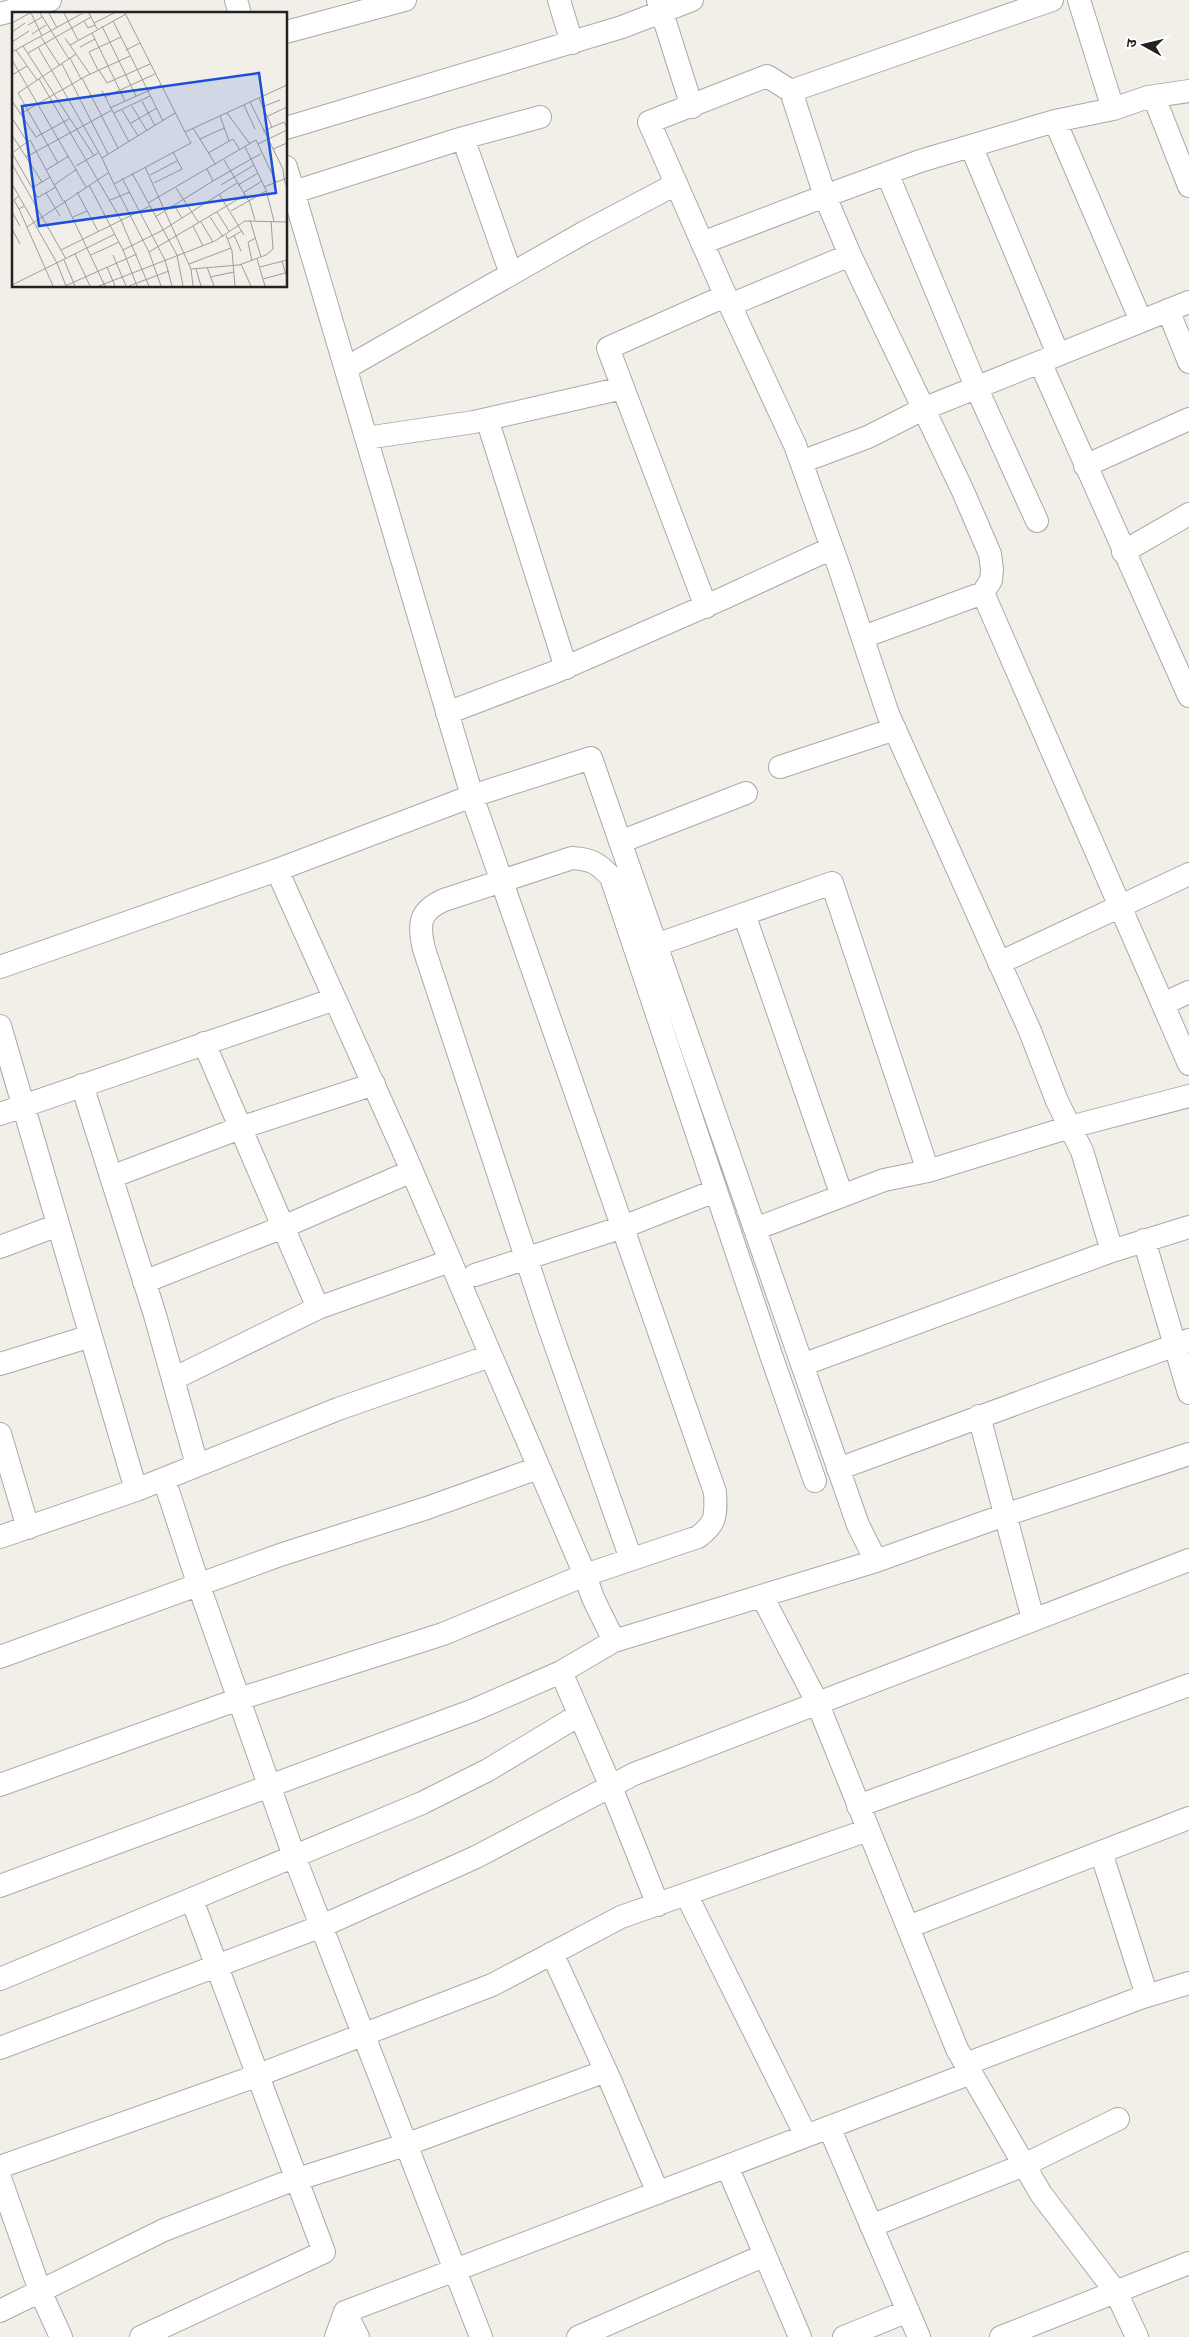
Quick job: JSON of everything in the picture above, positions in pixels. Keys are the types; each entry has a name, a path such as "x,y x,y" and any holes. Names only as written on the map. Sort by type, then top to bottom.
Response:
{"street":[{"path":"0,14 50,0"},
{"path":"288,31 339,8 405,0"},
{"path":"559,0 572,42"},
{"path":"288,127 622,27 660,6 692,0"},
{"path":"792,91 1052,0"},
{"path":"1079,0 1113,109"},
{"path":"660,6 692,107"},
{"path":"863,637 983,593 991,580 990,554 962,489 850,254 826,196 792,91 767,76 650,122 727,301 801,462 895,729 1082,1151 1112,1251"},
{"path":"702,243 920,161 1055,121 1113,109 1154,97 1189,91"},
{"path":"1154,97 1189,186"},
{"path":"294,192 463,138 540,117"},
{"path":"1055,121 1141,321"},
{"path":"463,138 511,274"},
{"path":"971,146 1049,358 1086,466 1189,696"},
{"path":"0,1785 239,1699 443,1634 585,1575 698,1537 711,1527 716,1511 715,1492 472,796 288,173"},
{"path":"887,173 977,389 1037,521"},
{"path":"346,368 511,274 676,184"},
{"path":"706,607 608,348 850,254"},
{"path":"801,462 868,436 923,409 977,389 1189,302"},
{"path":"1168,310 1189,362"},
{"path":"366,438 487,419 623,388"},
{"path":"487,419 566,668"},
{"path":"1086,466 1189,419"},
{"path":"1123,552 1189,514"},
{"path":"447,713 566,668 706,607 832,548"},
{"path":"983,593 1189,1064"},
{"path":"780,767 895,729"},
{"path":"0,967 277,870 472,796 591,758 838,1469 858,1525 876,1561"},
{"path":"620,842 746,793"},
{"path":"631,1559 527,1258 420,933 421,922 433,905 572,858 588,859 598,863 611,877 715,1191 815,1481"},
{"path":"277,870 412,1171 585,1575 593,1598 614,1642"},
{"path":"999,963 1189,874"},
{"path":"656,945 832,883 928,1170"},
{"path":"744,914 842,1196"},
{"path":"1163,1004 1189,992"},
{"path":"0,1114 335,999"},
{"path":"0,1026 136,1490"},
{"path":"204,1043 318,1308"},
{"path":"111,1177 240,1128 374,1084"},
{"path":"82,1085 144,1282 197,1465"},
{"path":"754,1229 884,1180 928,1170 1070,1127 1189,1096"},
{"path":"144,1282 412,1171"},
{"path":"475,1275 622,1227 715,1191"},
{"path":"0,1247 58,1225"},
{"path":"802,1365 1112,1251 1189,1227"},
{"path":"1144,1240 1182,1343 1189,1393"},
{"path":"173,1379 318,1308 450,1261"},
{"path":"0,1364 91,1336"},
{"path":"838,1469 1182,1343"},
{"path":"0,1537 136,1490 338,1409 490,1356"},
{"path":"979,1416 1033,1619"},
{"path":"0,1434 28,1528"},
{"path":"0,1886 142,1835 269,1785 474,1710 561,1672 614,1642 876,1561 1005,1514 1189,1454"},
{"path":"0,1657 280,1555 427,1508 538,1468"},
{"path":"164,1479 199,1586 294,1856 481,2337"},
{"path":"0,2048 322,1926 476,1856 634,1774 1189,1560"},
{"path":"762,1596 817,1702 957,2048 1041,2194 1116,2292 1137,2337"},
{"path":"561,1672 611,1787 658,1905"},
{"path":"858,1806 1189,1685"},
{"path":"0,1979 422,1803 488,1770 580,1715"},
{"path":"908,1927 1189,1818"},
{"path":"0,2167 256,2076 492,1985 622,1917 687,1896 868,1830"},
{"path":"1101,1852 1147,1996"},
{"path":"687,1896 806,2136"},
{"path":"141,2337 324,2252 256,2076 192,1900"},
{"path":"552,1953 606,2071 658,2193"},
{"path":"336,2337 345,2312 829,2127 968,2068 1147,1996 1189,1984"},
{"path":"0,2311 164,2230 296,2180 405,2145 606,2071"},
{"path":"871,2226 1024,2165 1118,2119"},
{"path":"829,2127 919,2337"},
{"path":"726,2166 800,2337"},
{"path":"0,2178 40,2291 61,2337"},
{"path":"578,2337 765,2255"},
{"path":"1001,2337 1189,2263"},
{"path":"844,2337 908,2311"},
{"path":"345,2312 358,2337"}]}
